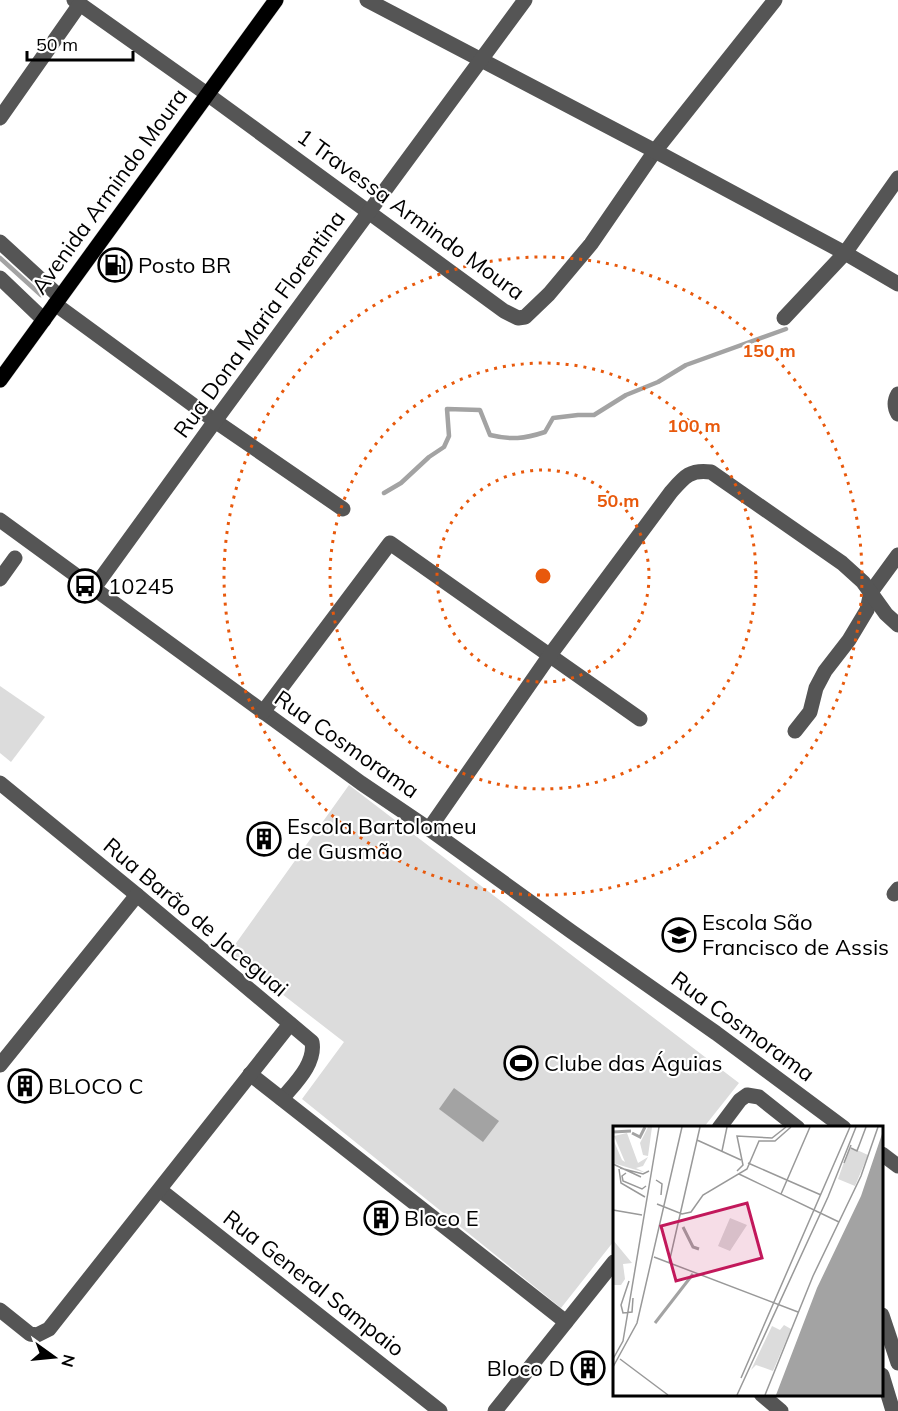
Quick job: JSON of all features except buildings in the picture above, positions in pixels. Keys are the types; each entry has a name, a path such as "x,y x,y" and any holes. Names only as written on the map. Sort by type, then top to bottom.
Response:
{"main road":[{"name":"Avenida Armindo Moura","path":"0,380 276,0"}],"street":[{"path":"367,0 656,151 845,253 898,285"},
{"name":"Rua Dona Maria Florentina","path":"94,588 525,0"},
{"name":"1 Travessa Armindo Moura","path":"77,2 504,311 518,318 525,317 549,294 591,244 656,151 775,0"},
{"path":"0,118 77,2"},
{"path":"784,318 845,253 898,178"},
{"path":"0,242 58,300 215,421 344,509"},
{"path":"0,278 44,320"},
{"path":"898,394 895,404 898,414"},
{"path":"429,829 550,655 671,492 687,474 711,472 842,563 863,582 886,614 898,625"},
{"name":"Rua Cosmorama","path":"0,520 361,783 765,1069 828,1121"},
{"path":"263,712 390,543 640,719"},
{"path":"795,731 810,712 816,688 825,671 849,640 867,610 871,592 898,555"},
{"path":"0,579 15,558"},
{"name":"Rua Barão de Jaceguai","path":"0,783 312,1042 312,1054 305,1069 282,1100"},
{"path":"0,1065 137,895"},
{"path":"0,1310 30,1334 37,1335 49,1329 290,1024"},
{"path":"250,1074 566,1322"},
{"path":"720,1126 740,1100 747,1095 759,1097 795,1126"},
{"path":"883,1155 898,1166"},
{"name":"Rua General Sampaio","path":"160,1190 440,1411"},
{"path":"495,1411 612,1269"},
{"path":"883,1318 898,1363"},
{"path":"883,1378 893,1411"},
{"path":"762,1396 782,1411"}],"shaded area":[{"path":"0,686 45,717 11,762 0,753"},
{"name":"Clube das Águias","path":"349,785 739,1083 705,1126 613,1126 613,1242 561,1308 302,1099 344,1042 229,953"},
{"path":"454,1088 499,1121 483,1142 439,1109"}],"waterway":[{"path":"0,258 41,295"},
{"path":"384,493 401,483 429,457 444,447 449,436 447,409 480,410 490,435 504,438 530,436 545,432 553,418 594,415 626,395 658,382 686,365 786,329"}],"place":[{"name":"Posto BR","path":"115,265"},
{"name":"10245","path":"85,586"},
{"name":"Escola Bartolomeu de Gusmão","path":"264,839"},
{"name":"Escola São Francisco de Assis","path":"679,935"},
{"name":"Clube das Águias","path":"521,1063"},
{"name":"BLOCO C","path":"25,1086"},
{"name":"Bloco E","path":"381,1218"},
{"name":"Bloco D","path":"588,1368"}]}
